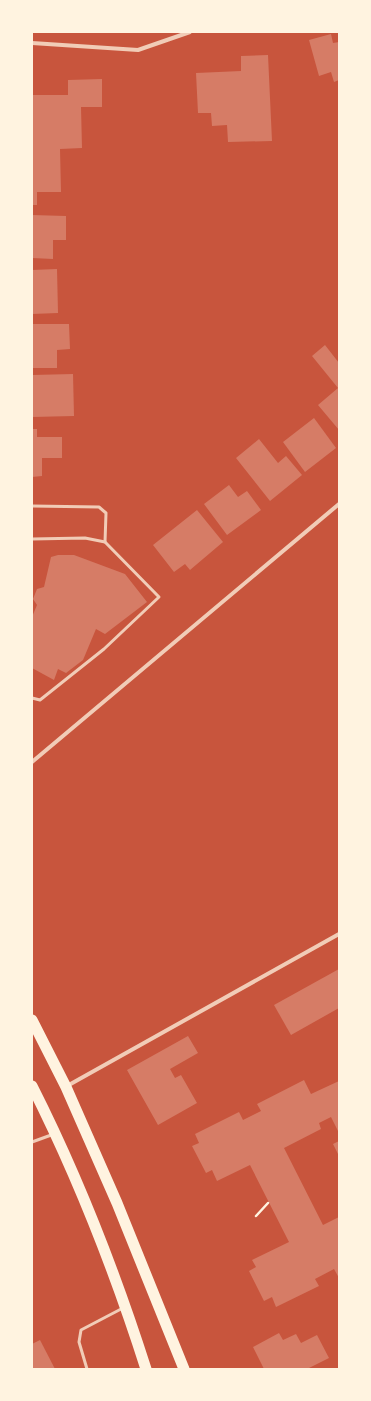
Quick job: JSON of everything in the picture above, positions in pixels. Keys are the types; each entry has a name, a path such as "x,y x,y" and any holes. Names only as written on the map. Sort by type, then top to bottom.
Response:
{"highway":[{"path":"32,1020 66,1087 126,1224 184,1369"},
{"path":"32,1086 56,1134 99,1236 126,1306 146,1369"}],"street":[{"path":"32,43 138,50 190,32"},
{"path":"32,762 339,504"},
{"path":"66,1087 339,934"}],"lane":[{"path":"32,506 99,507 106,513 105,542"},
{"path":"32,539 85,538 105,542 159,598 104,649 40,700 32,698"},
{"path":"32,1142 56,1134"},
{"path":"87,1369 79,1342 81,1330 126,1306"}],"path":[{"path":"256,1216 268,1202"}],"building":[{"path":"331,34 333,43 339,42 339,80 334,82 331,72 319,76 309,40"},
{"path":"268,55 272,141 228,142 227,125 212,126 211,113 198,113 196,73 241,71 241,56"},
{"path":"102,79 102,107 81,107 82,148 60,149 61,192 37,192 37,205 32,205 32,95 68,95 68,80"},
{"path":"32,215 66,216 66,240 53,240 53,259 32,258"},
{"path":"57,269 58,313 32,314 32,270"},
{"path":"32,324 69,324 70,349 57,350 57,368 32,368"},
{"path":"325,345 339,363 339,430 318,405 338,388 312,356"},
{"path":"73,374 74,416 32,417 32,375"},
{"path":"314,418 336,448 305,472 283,442"},
{"path":"32,429 37,429 37,437 62,437 62,458 42,458 42,476 32,477"},
{"path":"259,439 278,463 286,456 302,475 270,501 236,458"},
{"path":"229,485 238,497 247,491 261,510 227,535 204,504"},
{"path":"197,510 223,542 190,570 185,564 174,572 153,545"},
{"path":"58,555 74,555 125,574 147,602 105,634 96,629 83,660 66,673 58,669 54,680 32,668 32,617 37,605 33,599 37,589 44,587 51,557"},
{"path":"339,969 339,1008 291,1035 274,1005"},
{"path":"188,1036 198,1053 170,1069 175,1078 181,1075 197,1103 158,1125 127,1070"},
{"path":"304,1080 311,1094 339,1081 339,1133 331,1117 319,1123 321,1129 284,1148 323,1225 339,1217 339,1278 334,1269 315,1279 319,1286 276,1307 272,1297 264,1301 249,1271 256,1267 252,1260 289,1242 250,1165 217,1181 212,1170 206,1173 192,1146 199,1143 195,1134 239,1112 243,1120 261,1111 257,1104"},
{"path":"339,1141 339,1156 333,1144"},
{"path":"279,1333 283,1340 296,1334 301,1343 317,1335 329,1358 307,1369 264,1369 253,1347"},
{"path":"40,1340 55,1369 32,1369 32,1344"}]}
